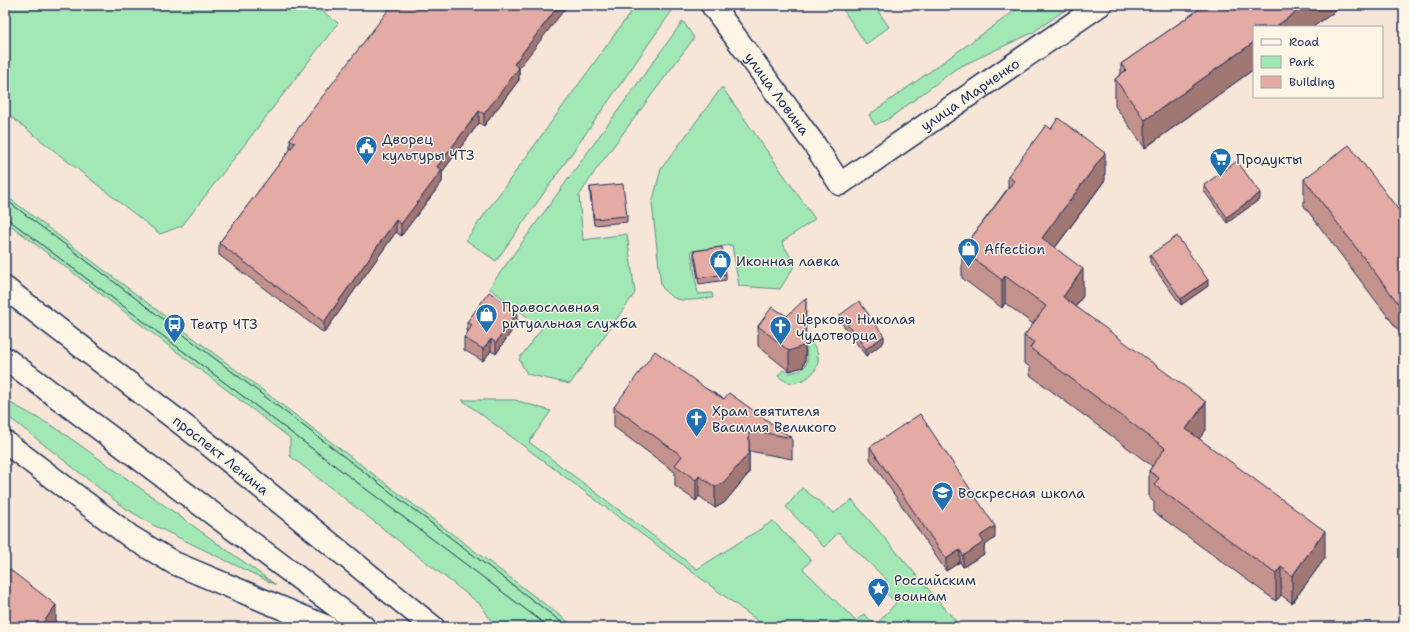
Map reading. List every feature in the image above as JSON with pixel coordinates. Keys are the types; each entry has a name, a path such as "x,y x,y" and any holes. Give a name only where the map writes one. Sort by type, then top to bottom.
{"main road":[{"name":"улица Ловина","path":"712,5 814,144 840,184"},
{"name":"улица Марченко","path":"840,184 1100,5"},
{"name":"проспект Ленина","path":"5,288 208,444 434,627"},
{"path":"5,358 364,627"},
{"path":"5,442 131,537 174,563 327,627"}],"green space":[{"path":"5,5 314,5 338,23 182,226 160,234 5,112"},
{"path":"636,5 676,5 496,261 466,240"},
{"path":"840,5 874,5 889,27 866,44"},
{"path":"1023,5 1072,5 1032,33 957,68 890,118 875,125 869,115"},
{"path":"683,21 694,38 595,171 579,196 583,240 627,234 635,293 570,384 527,374 519,359 542,328 489,288"},
{"path":"722,87 815,219 782,242 795,265 780,289 739,286 732,245 691,251 698,294 712,293 713,298 690,300 677,299 666,292 661,285 652,203 661,169"},
{"path":"5,195 575,627 495,627 481,605 290,456 290,438 5,221"},
{"path":"806,338 813,345 817,353 818,360 816,367 812,374 806,378 798,382 788,383 778,376 783,370 789,374 791,372 796,372 803,369 807,359 806,351 808,349 802,344"},
{"path":"5,400 56,428 276,585 153,525 122,506 5,414"},
{"path":"462,400 515,400 551,411 529,442 697,569 773,521 811,560 803,569 856,621 864,614 876,625 896,603 886,593 887,580 838,533 824,547 786,507 802,488 834,513 852,500 961,627 766,627"}],"building":[{"name":"Дворец культуры ЧТЗ","path":"392,5 559,5 514,64 519,68 484,114 479,111 437,167 442,170 401,224 396,220 324,322 219,243 295,143 290,139"},
{"path":"1205,5 1306,5 1276,26 1253,26 1253,43 1145,120 1115,79 1126,70 1121,64"},
{"path":"1058,118 1105,153 1042,238 1083,269 1063,297 1206,402 1186,429 1325,531 1292,576 1281,567 1276,574 1154,485 1159,478 1149,471 1165,448 1030,348 1034,342 1024,336 1046,306 1005,276 1002,280 962,250 1014,181 1008,176 1046,125 1051,129"},
{"path":"1349,145 1404,217 1404,311 1304,179"},
{"path":"1237,161 1260,193 1227,217 1204,185"},
{"path":"623,184 627,216 594,219 590,187"},
{"path":"1177,236 1208,280 1181,299 1150,255"},
{"path":"722,247 726,274 699,278 694,251"},
{"path":"489,292 517,311 496,343 491,339 483,349 464,338 472,325 467,322"},
{"path":"806,298 805,340 803,346 789,351 758,326 772,307 787,316"},
{"path":"859,301 884,336 866,349 840,315"},
{"name":"Храм святителя Василия Великого","path":"655,351 705,388 724,399 729,393 792,438 749,430 749,453 724,482 715,487 699,476 696,480 675,465 682,456 614,407"},
{"name":"Воскресная школа","path":"920,414 995,526 980,536 984,542 963,556 960,550 946,559 870,447"},
{"path":"5,566 56,605 40,627 5,627"}],"tram line":[{"path":"5,199 568,627"},
{"path":"5,217 549,627"}],"place":[{"name":"Дворец культуры ЧТЗ","path":"366,166"},
{"name":"Продукты","path":"1221,178"},
{"name":"Affection","path":"968,268"},
{"name":"Иконная лавка","path":"720,280"},
{"name":"Православная ритуальная служба","path":"487,334"},
{"name":"Театр ЧТЗ","path":"174,344"},
{"name":"Церковь Николая Чудотворца","path":"781,346"},
{"name":"Храм святителя Василия Великого","path":"696,438"},
{"name":"Воскресная школа","path":"943,512"},
{"name":"Российским воинам","path":"879,608"}]}
